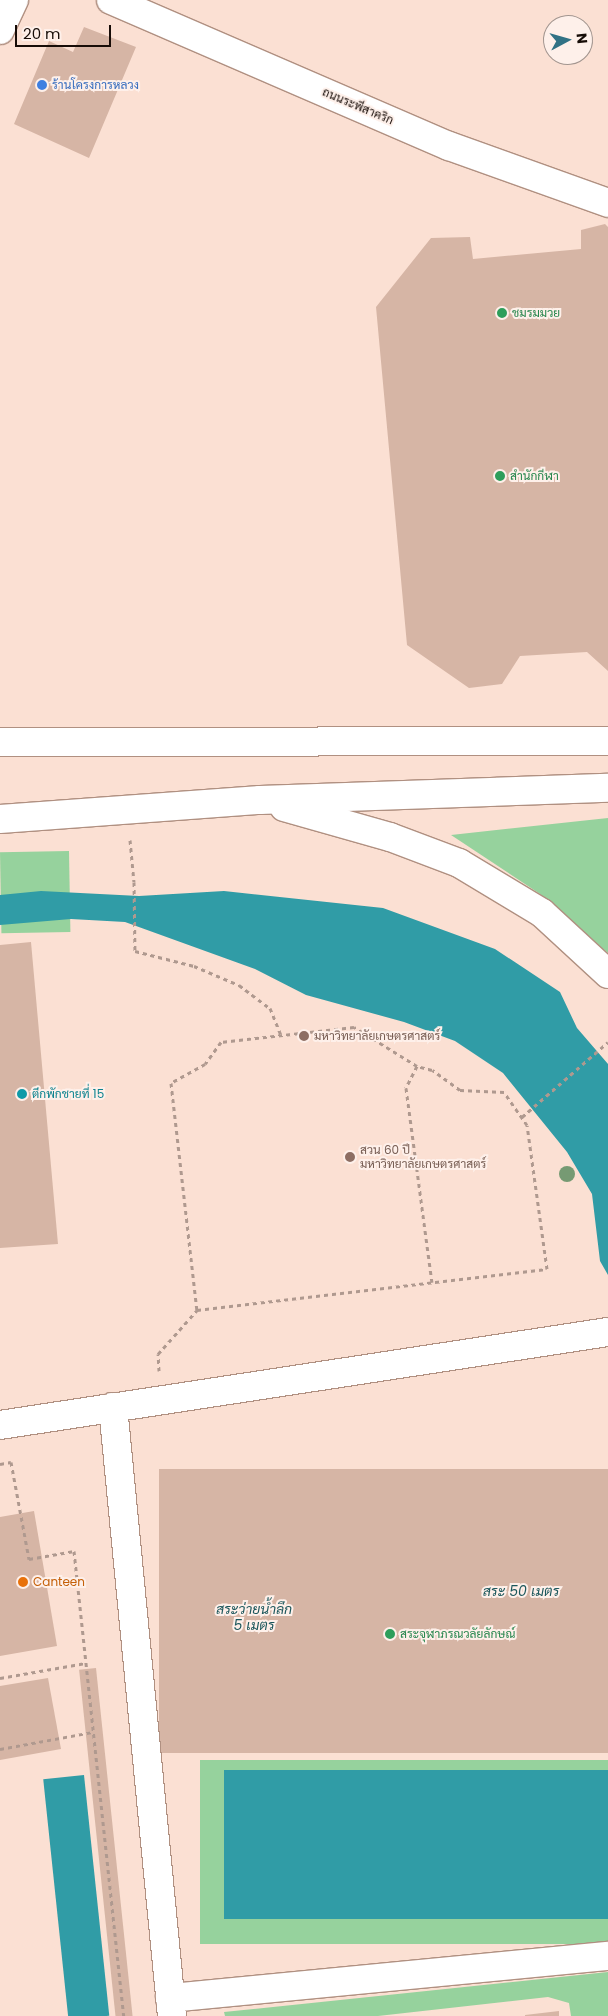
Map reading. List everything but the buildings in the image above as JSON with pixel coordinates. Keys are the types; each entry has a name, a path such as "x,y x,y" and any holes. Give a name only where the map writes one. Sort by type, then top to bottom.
{"lane":[{"path":"0,30 14,0"},
{"name":"ถนนระพีสาคริก","path":"111,0 449,146 608,203"},
{"path":"0,742 608,741"},
{"path":"0,819 126,812 260,800 608,788"},
{"path":"260,800 390,837 459,863 542,913 608,974"},
{"path":"0,1425 608,1332"},
{"path":"113,1408 171,2007 608,1956"}],"path":[{"path":"126,812 134,882 135,951 194,966 239,985 270,1008 281,1035"},
{"path":"160,1400 158,1354 197,1310 547,1269 527,1125 504,1092 460,1090 432,1070 417,1066 354,1027 221,1042 204,1064 171,1083 197,1310"},
{"path":"522,1117 608,1042"},
{"path":"417,1066 406,1088 432,1282"},
{"path":"0,1464 11,1462 29,1559 74,1551 124,2016"},
{"path":"0,1678 86,1663"},
{"path":"0,1749 93,1732"}],"green space":[{"path":"608,818 608,953 540,894 451,835"},
{"path":"69,851 70,932 1,933 0,852"},
{"path":"200,1760 608,1760 608,1944 200,1944"},
{"path":"608,1972 608,2016 571,2016 569,2003 548,1997 378,2016 225,2016 224,2012"}],"water":[{"path":"41,891 139,896 224,891 383,908 495,949 560,992 577,1028 608,1064 608,1275 600,1261 592,1194 567,1152 503,1073 455,1041 404,1022 306,995 255,969 125,922 71,919 0,925 0,895"},
{"path":"224,1770 608,1770 608,1919 224,1919"},
{"path":"84,1775 109,2016 68,2016 43,1779"}],"place":[{"name":"ร้านโครงการหลวง","path":"42,85"},
{"name":"ชมรมมวย","path":"502,313"},
{"name":"สำนักกีฬา","path":"500,476"},
{"name":"มหาวิทยาลัยเกษตรศาสตร์","path":"304,1036"},
{"name":"ตึกพักชายที่ 15","path":"22,1094"},
{"name":"สวน 60 ปี มหาวิทยาลัยเกษตรศาสตร์","path":"350,1157"},
{"name":"Canteen","path":"23,1582"},
{"name":"สระจุฬาภรณวลัยลักษณ์","path":"390,1634"}],"water label":[{"name":"สระ 50 เมตร","path":"521,1591"},
{"name":"สระว่ายน้ำลึก 5 เมตร","path":"254,1618"}]}
